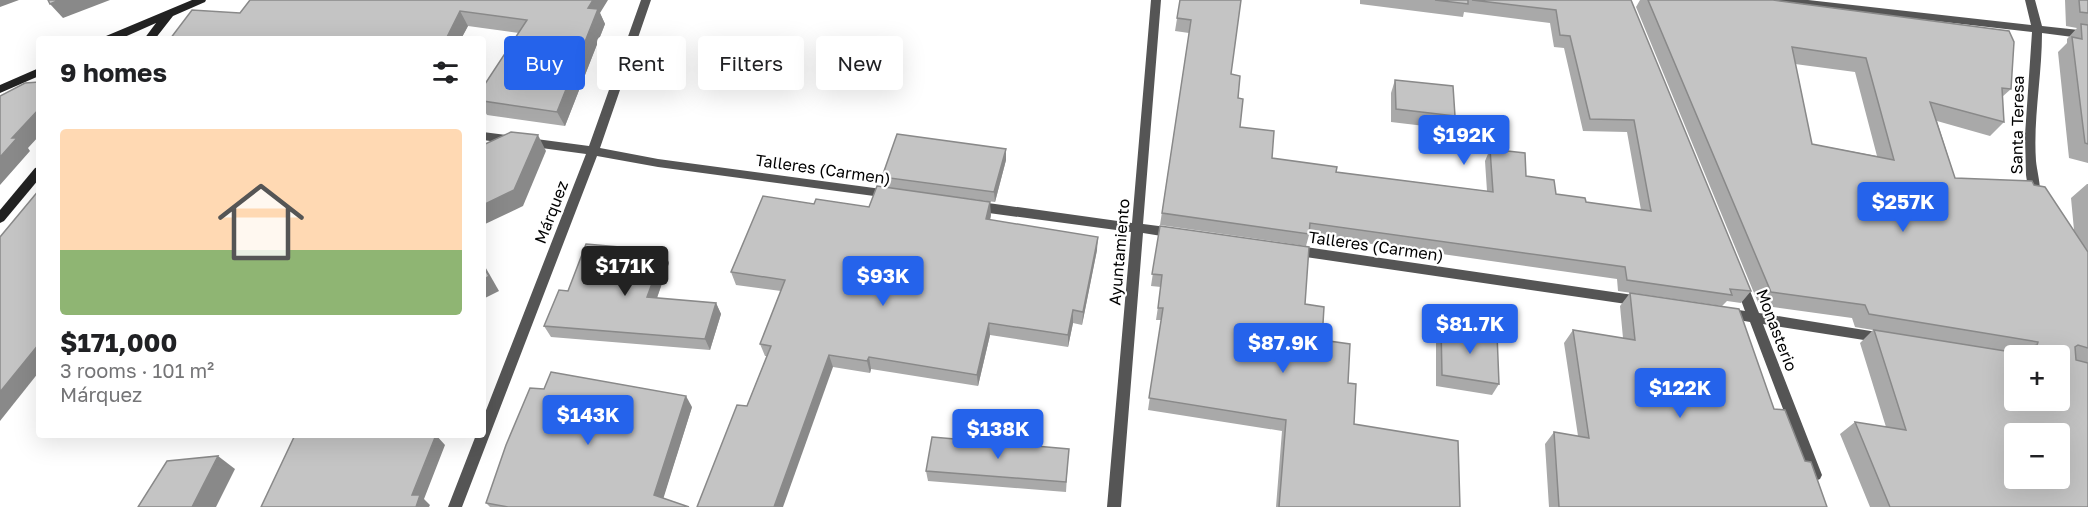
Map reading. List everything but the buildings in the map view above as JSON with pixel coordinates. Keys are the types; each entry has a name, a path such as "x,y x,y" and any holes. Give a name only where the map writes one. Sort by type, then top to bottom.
{"main road":[{"path":"117,36 201,0"},
{"path":"151,36 172,11"},
{"path":"0,89 36,73"},
{"path":"0,218 36,175"}],"street":[{"name":"Márquez","path":"486,427 593,151 645,0"},
{"name":"Ayuntamiento","path":"1114,507 1156,0"},
{"path":"1777,0 2088,35"},
{"name":"Santa Teresa","path":"2030,0 2037,30 2032,93 2031,178 2035,195 2041,205"},
{"name":"Talleres (Carmen)","path":"486,136 593,151 658,163 904,196"},
{"path":"962,204 1184,234"},
{"name":"Talleres (Carmen)","path":"1277,248 1650,302"},
{"name":"Monasterio","path":"1737,274 1818,485"},
{"path":"1708,311 1897,340"},
{"name":"Márquez","path":"455,507 482,438"}]}
